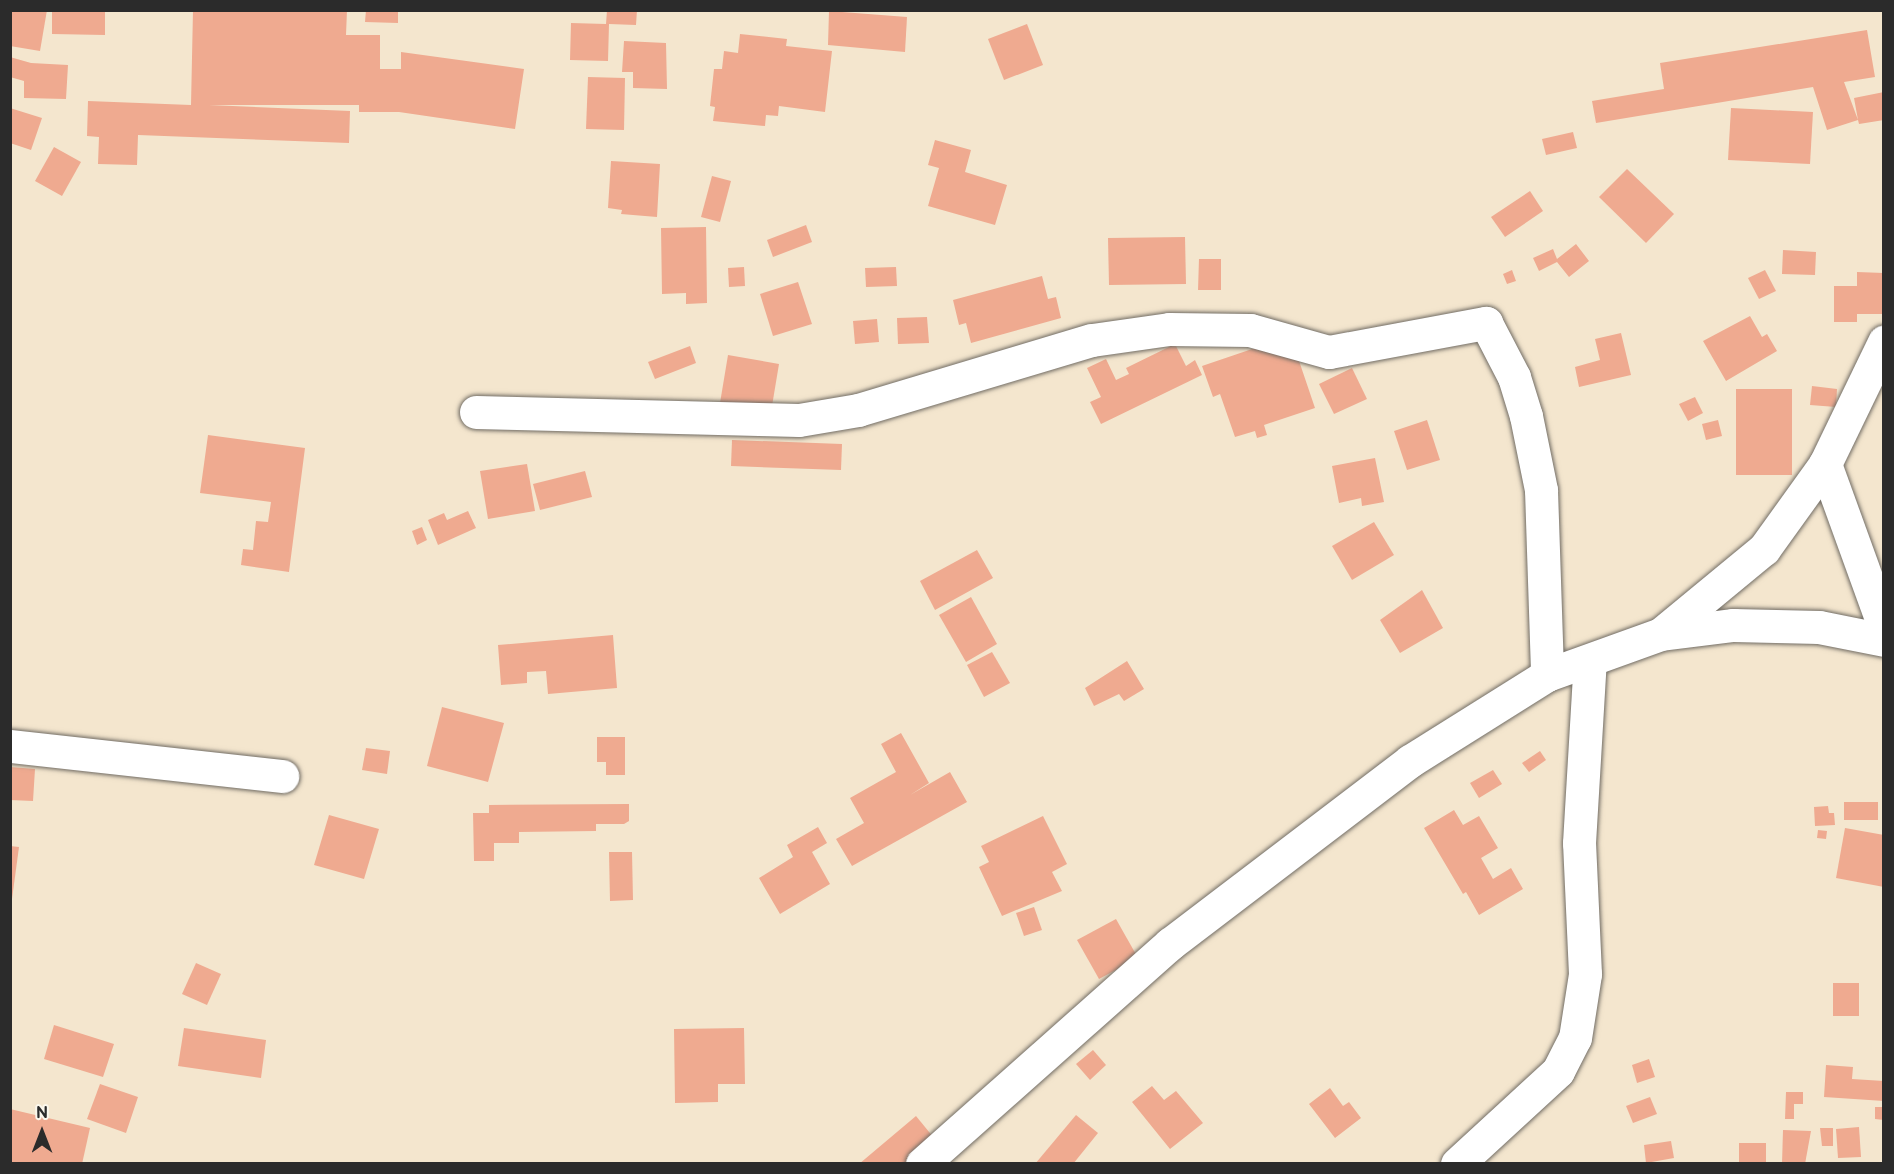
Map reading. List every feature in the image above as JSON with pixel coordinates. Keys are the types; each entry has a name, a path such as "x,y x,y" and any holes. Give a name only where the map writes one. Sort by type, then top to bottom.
{"street":[{"path":"476,412 799,420 858,410 1092,340 1169,329 1250,330 1329,352 1486,323 1520,396 1541,490 1547,675"},
{"path":"1661,634 1764,549 1825,464 1884,342"},
{"path":"1825,464 1884,627"},
{"path":"922,1164 1170,944 1410,761 1547,675 1661,634 1733,624 1820,627 1884,640"},
{"path":"1458,1164 1558,1071 1575,1038 1585,974 1579,843 1590,660"},
{"path":"10,746 282,776"}],"building":[{"path":"10,10 47,10 40,51 10,46"},
{"path":"52,10 105,10 105,35 52,34"},
{"path":"193,10 347,10 346,35 380,35 380,69 401,69 401,52 524,69 515,129 399,112 359,112 359,105 209,105 350,111 349,143 138,135 137,165 98,164 99,137 87,136 88,101 191,105"},
{"path":"366,10 398,10 398,23 365,22"},
{"path":"607,10 637,10 636,25 609,24 608,61 570,60 571,23 606,24"},
{"path":"829,11 907,17 905,52 828,45"},
{"path":"1027,24 1043,65 1004,80 988,39"},
{"path":"1867,30 1875,77 1844,82 1858,120 1827,130 1813,87 1596,123 1592,101 1664,89 1660,63"},
{"path":"740,34 787,39 786,46 832,51 825,112 779,106 778,116 766,115 765,126 713,121 715,107 710,106 714,69 722,69 724,51 738,53"},
{"path":"624,41 666,43 667,89 633,88 633,72 622,72"},
{"path":"10,57 31,63 68,65 66,99 24,98 24,81 10,77"},
{"path":"588,77 625,78 624,130 586,129"},
{"path":"1884,92 1884,120 1859,124 1854,98"},
{"path":"10,108 42,118 31,150 10,143"},
{"path":"1731,108 1813,112 1810,164 1728,160"},
{"path":"1573,132 1577,148 1546,155 1542,139"},
{"path":"935,140 971,150 965,172 1007,185 995,225 928,206 939,168 928,165"},
{"path":"54,147 81,162 62,196 35,181"},
{"path":"611,161 660,164 657,217 621,214 622,210 608,208"},
{"path":"1627,169 1674,214 1646,243 1599,197"},
{"path":"712,176 731,181 720,222 701,217"},
{"path":"1530,191 1543,211 1505,237 1491,217"},
{"path":"806,225 812,242 773,257 767,240"},
{"path":"706,227 707,303 686,304 686,293 662,294 661,228"},
{"path":"1185,237 1186,284 1109,285 1108,238"},
{"path":"1576,244 1589,261 1569,277 1557,262 1539,271 1533,258 1553,249 1557,259"},
{"path":"1783,250 1816,252 1815,275 1782,274"},
{"path":"1199,259 1221,259 1221,290 1198,290"},
{"path":"744,267 745,286 729,287 728,268"},
{"path":"896,267 897,286 866,287 865,268"},
{"path":"1512,270 1516,281 1507,284 1503,274"},
{"path":"1765,270 1776,291 1759,299 1748,278"},
{"path":"1857,272 1884,273 1884,314 1857,314 1857,322 1834,322 1834,286 1857,286"},
{"path":"1042,276 1048,299 1056,297 1061,318 971,343 966,323 959,325 953,300"},
{"path":"798,282 812,324 773,336 760,294"},
{"path":"1750,316 1762,337 1767,334 1777,351 1726,381 1703,341"},
{"path":"927,317 929,343 898,344 897,318"},
{"path":"877,319 879,342 855,344 853,321"},
{"path":"1621,333 1631,375 1579,387 1575,367 1600,360 1595,339"},
{"path":"1276,341 1295,349 1315,408 1264,425 1267,435 1257,438 1255,431 1235,437 1220,394 1213,397 1202,366"},
{"path":"1175,344 1186,366 1195,360 1202,375 1101,424 1090,402 1101,397 1087,368 1106,359 1116,380 1129,374 1126,368"},
{"path":"690,346 696,363 655,379 648,362"},
{"path":"728,355 779,364 770,418 719,409"},
{"path":"1352,368 1367,399 1334,414 1319,384"},
{"path":"1812,386 1837,389 1836,407 1810,405"},
{"path":"1736,389 1792,389 1792,475 1736,475"},
{"path":"1695,397 1703,413 1688,421 1679,404"},
{"path":"1427,420 1440,460 1407,470 1394,431"},
{"path":"1718,420 1722,436 1706,440 1702,424"},
{"path":"208,435 305,448 289,572 241,565 243,549 253,550 256,521 268,522 271,502 200,493"},
{"path":"732,440 842,444 841,470 731,466"},
{"path":"1375,458 1384,502 1362,506 1361,498 1339,503 1332,466"},
{"path":"527,464 535,511 488,519 480,471"},
{"path":"585,471 592,497 540,510 533,484"},
{"path":"468,511 476,528 438,545 428,520 444,513 447,520"},
{"path":"1374,522 1394,555 1352,580 1332,546"},
{"path":"422,527 427,540 417,545 412,531"},
{"path":"977,550 993,578 935,610 920,581"},
{"path":"1422,590 1443,628 1400,653 1380,620"},
{"path":"971,597 997,644 966,662 939,615"},
{"path":"613,635 617,688 548,694 546,671 527,672 527,683 501,685 498,645"},
{"path":"992,652 1010,683 984,697 967,665"},
{"path":"1127,661 1144,689 1124,701 1119,694 1094,706 1085,688"},
{"path":"442,707 504,723 488,782 427,766"},
{"path":"901,733 929,783 910,795 950,772 967,802 852,866 836,839 864,823 850,798 896,772 881,744"},
{"path":"597,737 625,737 625,775 606,775 606,762 597,762"},
{"path":"366,748 390,751 387,774 362,770"},
{"path":"1540,751 1546,760 1529,772 1522,763"},
{"path":"10,767 35,769 33,801 10,800"},
{"path":"1493,770 1502,784 1479,798 1470,783"},
{"path":"1844,802 1878,802 1878,820 1844,820"},
{"path":"629,804 629,821 624,824 596,824 596,831 519,832 519,843 494,843 494,861 474,861 473,813 489,813 489,805"},
{"path":"1828,806 1829,813 1834,813 1835,825 1815,826 1814,807"},
{"path":"1454,810 1463,825 1479,816 1498,848 1481,858 1493,879 1511,868 1523,889 1479,915 1466,892 1463,894 1424,828"},
{"path":"329,815 379,829 364,879 314,865"},
{"path":"1043,816 1067,864 1052,872 1062,891 1002,916 979,867 989,862 981,846"},
{"path":"818,827 827,843 812,852 830,884 780,914 759,878 793,857 787,845"},
{"path":"1845,828 1884,835 1884,887 1836,878"},
{"path":"1818,830 1827,831 1826,839 1817,838"},
{"path":"10,846 19,847 12,899 10,899"},
{"path":"609,852 632,852 633,900 610,901"},
{"path":"1034,907 1042,930 1024,936 1016,913"},
{"path":"1116,919 1138,958 1099,979 1077,940"},
{"path":"196,963 221,974 207,1005 182,994"},
{"path":"1833,983 1859,983 1859,1016 1833,1016"},
{"path":"54,1025 114,1044 103,1077 44,1059"},
{"path":"184,1028 266,1040 261,1078 178,1066"},
{"path":"744,1028 745,1084 718,1084 718,1102 675,1103 674,1029"},
{"path":"1093,1050 1106,1065 1090,1080 1076,1064"},
{"path":"1649,1059 1655,1077 1637,1083 1632,1065"},
{"path":"1826,1065 1853,1067 1852,1079 1884,1081 1884,1101 1824,1097"},
{"path":"100,1084 138,1097 126,1133 87,1119"},
{"path":"1152,1086 1164,1100 1176,1091 1203,1123 1170,1149 1132,1102"},
{"path":"1330,1088 1343,1106 1349,1102 1361,1118 1335,1138 1309,1104"},
{"path":"1786,1092 1803,1092 1803,1104 1794,1104 1794,1119 1785,1119"},
{"path":"1650,1097 1657,1114 1633,1123 1626,1106"},
{"path":"1875,1107 1884,1107 1884,1120 1875,1119"},
{"path":"10,1109 90,1128 82,1164 10,1164"},
{"path":"1076,1115 1098,1133 1073,1164 1035,1164"},
{"path":"916,1116 934,1138 904,1164 859,1164"},
{"path":"1859,1127 1861,1157 1838,1158 1836,1129"},
{"path":"1820,1128 1833,1128 1833,1146 1822,1146"},
{"path":"1783,1130 1811,1131 1805,1164 1782,1164"},
{"path":"1671,1141 1674,1158 1646,1163 1644,1145"},
{"path":"1739,1143 1766,1143 1766,1164 1739,1164"}]}
